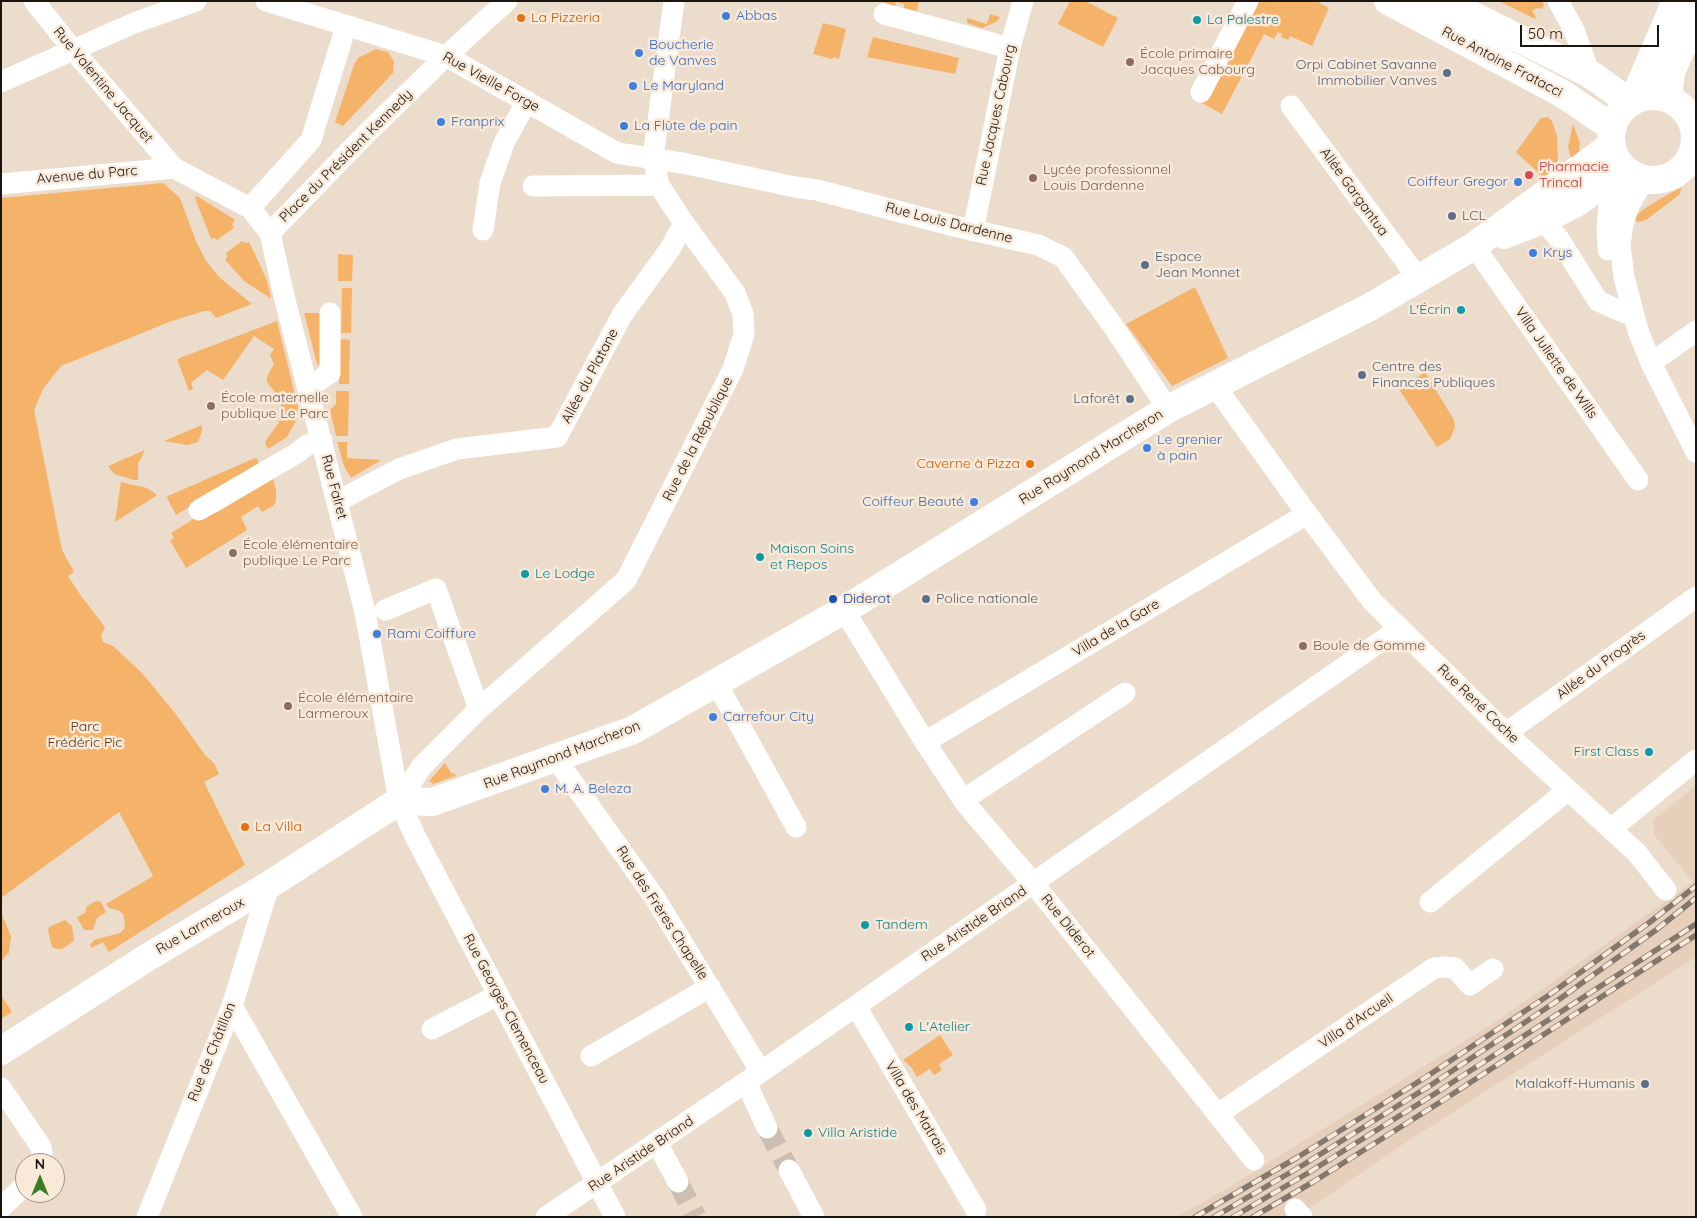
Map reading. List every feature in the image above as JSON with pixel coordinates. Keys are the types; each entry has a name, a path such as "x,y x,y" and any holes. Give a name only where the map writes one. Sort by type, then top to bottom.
{"main road":[{"name":"Rue Antoine Fratacci","path":"1388,1 1563,94 1623,155"},
{"name":"Rue Antoine Fratacci","path":"1444,1 1590,74 1632,102"},
{"path":"1676,1 1632,102 1618,115 1623,155 1652,180 1671,176 1691,165 1694,149 1689,116 1671,72 1696,16"},
{"path":"1632,102 1651,96 1689,116"},
{"name":"Rue Raymond Marcheron","path":"1474,246 1543,220 1587,197 1623,155"},
{"name":"Rue Raymond Marcheron","path":"399,801 432,802 633,730 844,610 1168,409 1370,307 1623,155"},
{"name":"Rue Larmeroux","path":"1,1051 148,957 269,885 399,801"}],"street":[{"name":"Rue Valentine Jacquet","path":"34,1 174,168"},
{"path":"1,82 134,23 196,1"},
{"name":"Rue Vieille Forge","path":"266,1 446,56 618,153 652,158"},
{"name":"Place du Président Kennedy","path":"174,168 250,208 270,233 365,135 506,1"},
{"name":"Rue de la République","path":"399,801 422,766 479,709 626,580 733,369 744,334 743,314 735,293 659,185 652,158 674,1"},
{"name":"Rue Jacques Cabourg","path":"973,231 1010,48 1023,1"},
{"path":"1201,92 1248,1"},
{"name":"Rue Antoine Fratacci","path":"1421,1 1507,45 1536,47"},
{"path":"1558,1 1574,30 1590,74"},
{"path":"884,14 1010,48"},
{"path":"250,208 311,140 346,26"},
{"path":"483,230 490,183 504,143 527,102"},
{"name":"Allée Gargantua","path":"1291,106 1418,278"},
{"path":"1623,155 1610,205 1607,228 1608,254 1625,313 1638,331"},
{"path":"1623,155 1629,206 1623,224 1620,245 1624,277 1638,331 1651,363 1690,425 1696,452"},
{"name":"Rue Louis Dardenne","path":"652,158 817,190 973,231 1038,244 1063,257 1113,326 1168,409"},
{"name":"Avenue du Parc","path":"1,184 174,168"},
{"path":"533,186 659,185"},
{"path":"1543,220 1559,239 1598,301 1625,313"},
{"name":"Allée du Platane","path":"338,501 399,469 458,449 557,437 622,315 670,249 684,223"},
{"name":"Rue Falret","path":"270,233 284,296 365,612 399,801"},
{"name":"Villa Juliette de Wills","path":"1474,246 1638,480"},
{"path":"308,388 330,373 330,312"},
{"path":"1651,363 1696,331"},
{"name":"Rue René Coche","path":"1215,386 1372,601 1506,733 1637,853 1666,890"},
{"path":"199,510 279,473 297,453 308,445 322,440"},
{"name":"Villa de la Gare","path":"925,742 1307,514"},
{"path":"385,610 436,589 479,709"},
{"name":"Allée du Progrès","path":"1506,733 1696,598"},
{"name":"Rue Diderot","path":"844,610 963,800 1034,884 1254,1160"},
{"name":"Rue Aristide Briand","path":"546,1217 754,1077 1034,884 1400,628"},
{"path":"716,682 796,827"},
{"path":"963,800 1125,693"},
{"name":"Rue des Frères Chapelle","path":"556,759 655,898 710,987 754,1077 768,1128"},
{"path":"1611,829 1696,760"},
{"path":"1430,902 1568,790"},
{"name":"Rue Georges Clemenceau","path":"399,801 416,838 615,1217"},
{"name":"Rue de Châtillon","path":"147,1217 232,1006 269,885"},
{"name":"Villa d'Arcueil","path":"1218,1114 1434,968 1455,968 1470,985 1493,969"},
{"path":"591,1056 710,987"},
{"path":"432,1029 498,995"},
{"path":"232,1006 352,1217"},
{"name":"Villa des Matrais","path":"856,1006 976,1210"},
{"path":"1,1088 41,1147 42,1153"},
{"path":"657,1143 678,1182"},
{"path":"789,1170 814,1217"},
{"path":"1,1208 15,1195"}],"shaded area":[{"path":"1696,786 1696,957 1408,1141 1294,1217 1176,1217 1223,1191 1500,1019 1693,882 1654,835 1654,819"}],"green space":[{"path":"879,1 919,1 917,11 904,8 904,4 896,2 895,6"},
{"path":"1070,1 1085,1 1118,18 1103,47 1058,24"},
{"path":"1258,1 1316,1 1329,8 1312,46 1290,36 1288,40 1281,37 1282,34 1278,32 1274,39 1264,34 1222,114 1202,103"},
{"path":"1499,1 1542,1 1544,5 1542,9 1537,8 1532,11 1536,17 1535,19"},
{"path":"990,14 1000,17 996,22 982,28 967,23 967,18 987,24"},
{"path":"823,23 846,29 839,59 813,54"},
{"path":"873,37 959,58 955,74 867,57"},
{"path":"376,49 388,52 394,62 393,73 343,126 335,122 354,65 358,58"},
{"path":"1548,117 1552,121 1557,136 1558,159 1556,169 1543,177 1516,152 1541,118"},
{"path":"1573,124 1580,143 1579,152 1574,162 1568,147"},
{"name":"Parc Frédéric Pic","path":"163,183 180,198 196,241 206,261 220,278 252,304 216,318 210,311 204,311 169,322 61,366 43,389 34,410 62,550 74,572 68,576 105,627 101,636 103,642 113,646 142,673 175,713 205,755 214,763 219,774 204,782 245,865 109,952 103,942 91,948 90,945 94,940 120,933 124,929 123,914 118,910 109,908 106,904 153,876 119,812 1,898 1,198"},
{"path":"1682,188 1679,195 1646,220 1639,222 1631,219 1648,206"},
{"path":"197,196 235,220 232,224 234,228 217,240 211,239 195,198"},
{"path":"242,241 249,242 255,254 267,281 270,298 244,281 225,260 227,257 226,253"},
{"path":"338,254 353,255 352,281 338,281"},
{"path":"1195,287 1228,358 1172,386 1126,324"},
{"path":"342,288 352,288 351,333 341,333"},
{"path":"304,313 324,313 321,366 317,364"},
{"path":"277,321 298,407 295,423 287,437 268,449 265,444 266,440 278,424 282,414 278,396 267,382 267,377 274,364 270,355 274,349 254,336 223,380 207,370 191,383 193,389 189,391 177,359"},
{"path":"340,339 350,340 349,384 339,384"},
{"path":"1425,372 1454,420 1455,427 1450,439 1437,447 1399,389"},
{"path":"336,391 349,391 348,436 336,436 330,410 336,404"},
{"path":"202,425 198,442 187,445 164,441"},
{"path":"337,442 347,442 347,458 381,460 351,478 344,466"},
{"path":"145,450 138,464 138,480 114,474 108,466"},
{"path":"255,458 258,459 258,465 176,515 167,498 168,496"},
{"path":"273,479 276,501 273,506 262,512 258,506 241,517 247,530 186,568 170,540 174,538 171,533 205,512 216,513"},
{"path":"121,482 147,488 156,496 115,522"},
{"path":"445,763 451,773 456,776 433,784 429,781"},
{"path":"96,901 101,902 106,912 97,918 93,930 84,930 77,917 85,913 87,906"},
{"path":"1,913 11,936 9,952 1,962"},
{"path":"65,920 72,926 74,941 62,949 57,949 52,947 48,931 49,927"},
{"path":"1,995 12,1012 1,1019"},
{"path":"940,1035 953,1055 939,1064 942,1070 934,1075 930,1069 917,1077 911,1067 903,1060"}],"tunnel":[{"path":"767,1128 789,1170"},
{"path":"678,1182 696,1217"}],"railway":[{"path":"1195,1217 1298,1157 1426,1077 1549,995 1650,922 1696,886"},
{"path":"1214,1217 1303,1165 1431,1085 1554,1003 1656,930 1696,898"},
{"path":"1233,1217 1308,1173 1436,1093 1696,924"},
{"path":"1253,1217 1313,1182 1442,1101 1696,935"}],"place":[{"name":"Abbas","path":"726,16"},
{"name":"La Pizzeria","path":"521,18"},
{"name":"La Palestre","path":"1197,20"},
{"name":"Boucherie de Vanves","path":"639,53"},
{"name":"École primaire Jacques Cabourg","path":"1130,62"},
{"name":"Orpi Cabinet Savanne Immobilier Vanves","path":"1447,73"},
{"name":"Le Maryland","path":"633,86"},
{"name":"Franprix","path":"441,122"},
{"name":"La Flûte de pain","path":"624,126"},
{"name":"Pharmacie Trincal","path":"1529,175"},
{"name":"Lycée professionnel Louis Dardenne","path":"1033,178"},
{"name":"Coiffeur Gregor","path":"1518,182"},
{"name":"LCL","path":"1452,216"},
{"name":"Krys","path":"1533,253"},
{"name":"Espace Jean Monnet","path":"1145,265"},
{"name":"L'Écrin","path":"1461,310"},
{"name":"Centre des Finances Publiques","path":"1362,375"},
{"name":"Laforêt","path":"1130,399"},
{"name":"École maternelle publique Le Parc","path":"211,406"},
{"name":"Le grenier à pain","path":"1147,448"},
{"name":"Caverne à Pizza","path":"1030,464"},
{"name":"Coiffeur Beauté","path":"974,502"},
{"name":"École élémentaire publique Le Parc","path":"233,553"},
{"name":"Maison Soins et Repos","path":"760,557"},
{"name":"Le Lodge","path":"525,574"},
{"name":"Diderot","path":"833,599"},
{"name":"Police nationale","path":"926,599"},
{"name":"Rami Coiffure","path":"377,634"},
{"name":"Boule de Gomme","path":"1303,646"},
{"name":"École élémentaire Larmeroux","path":"288,706"},
{"name":"Carrefour City","path":"713,717"},
{"name":"First Class","path":"1649,752"},
{"name":"M. A. Beleza","path":"545,789"},
{"name":"La Villa","path":"245,827"},
{"name":"Tandem","path":"865,925"},
{"name":"L'Atelier","path":"909,1027"},
{"name":"Malakoff-Humanis","path":"1645,1084"},
{"name":"Villa Aristide","path":"808,1133"}]}
